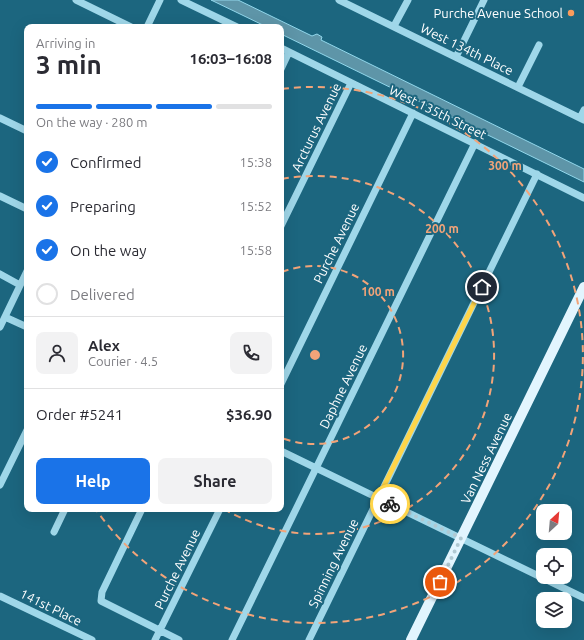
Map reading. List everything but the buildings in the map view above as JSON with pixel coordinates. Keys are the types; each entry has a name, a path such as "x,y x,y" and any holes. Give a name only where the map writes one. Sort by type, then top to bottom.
{"main road":[{"name":"Van Ness Avenue","path":"411,640 584,287"}],"street":[{"path":"76,0 125,24"},
{"path":"148,24 160,0"},
{"path":"181,0 225,24"},
{"name":"West 134th Place","path":"339,0 582,119"},
{"path":"394,26 408,0"},
{"path":"456,57 484,0"},
{"path":"518,87 539,45"},
{"name":"West 135th Street","path":"284,50 584,198"},
{"path":"284,63 289,52"},
{"name":"Arcturus Avenue","path":"284,220 351,83"},
{"path":"582,119 584,110"},
{"name":"Purche Avenue","path":"284,378 413,113"},
{"path":"0,118 24,130"},
{"name":"Daphne Avenue","path":"232,640 475,143"},
{"name":"Spinning Avenue","path":"309,640 537,174"},
{"path":"0,196 24,208"},
{"path":"0,274 20,285"},
{"path":"0,327 24,277"},
{"path":"5,316 24,326"},
{"path":"0,485 24,436"},
{"path":"284,452 584,598"},
{"path":"54,532 64,512"},
{"path":"141,512 104,587 101,601 179,640"},
{"name":"Purche Avenue","path":"155,640 219,512"},
{"name":"141st Place","path":"0,596 92,640"}],"water":[{"path":"211,0 238,0 312,36 317,34 322,37 321,40 584,169 584,182 284,35 284,24 261,24"}],"way so far":[{"path":"390,504 461,538 440,582"}],"place":[{"name":"Purche Avenue School","path":"571,13"}],"route":[{"path":"390,504 378,498 482,287"}]}
